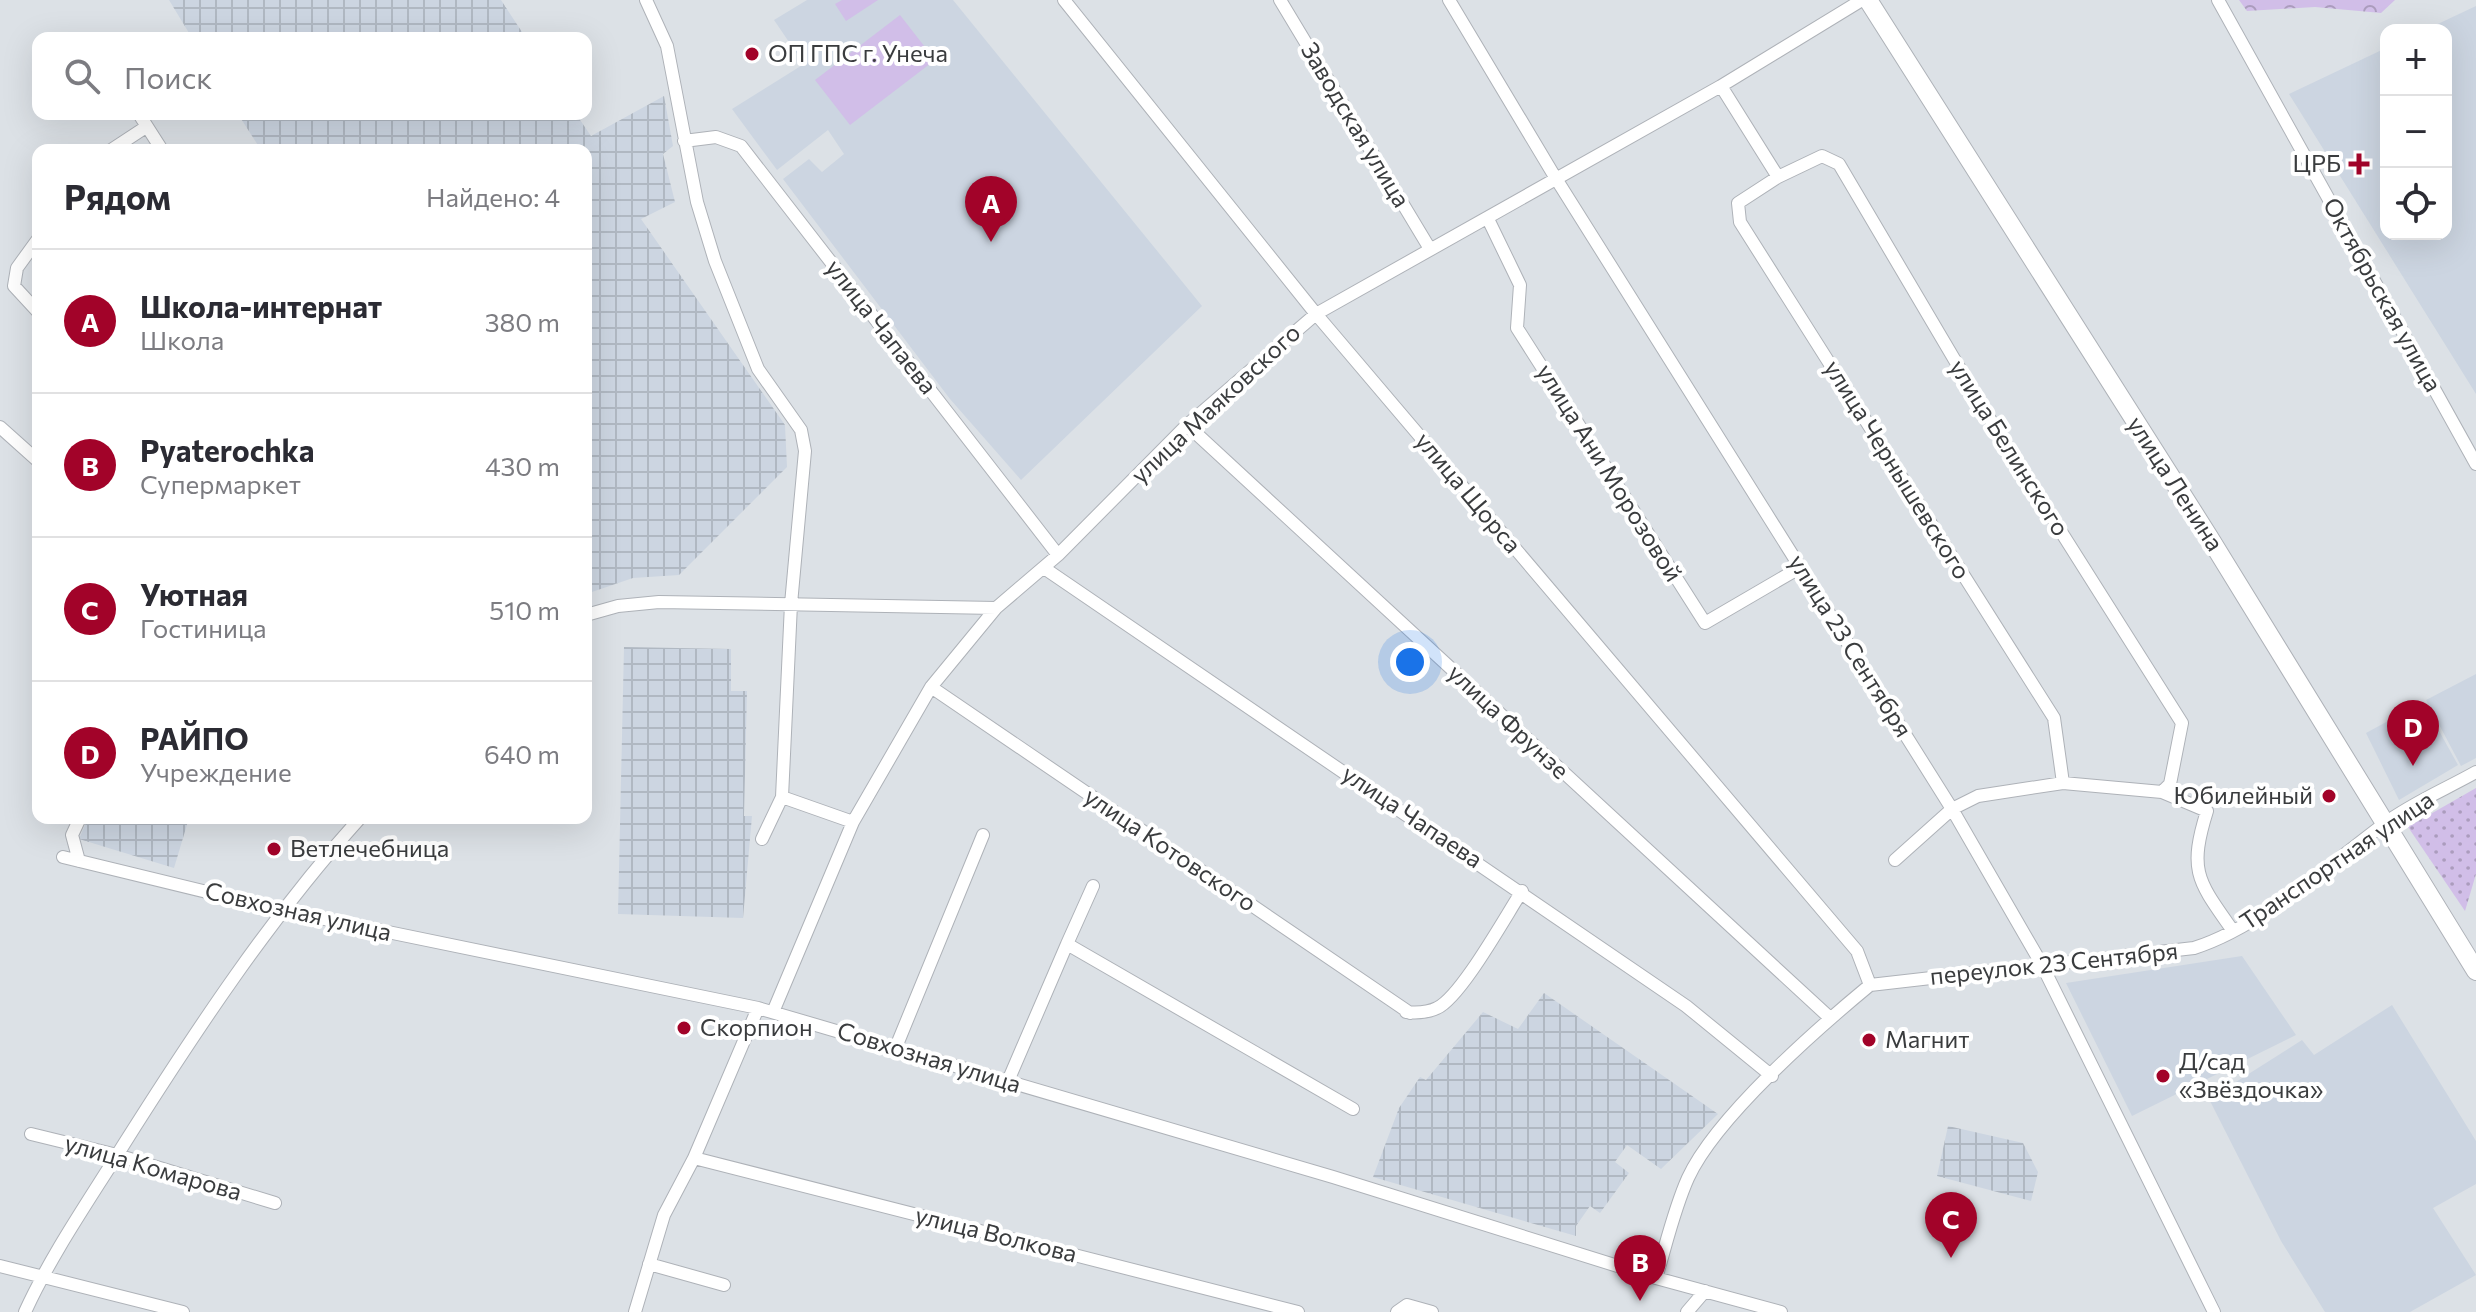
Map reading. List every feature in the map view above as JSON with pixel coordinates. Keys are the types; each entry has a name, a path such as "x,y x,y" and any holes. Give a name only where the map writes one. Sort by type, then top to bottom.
{"main road":[{"name":"улица Ленина","path":"1865,0 2386,823 2476,971"}],"street":[{"path":"646,0 667,46 697,202 715,261 758,369 801,430 805,451 791,604 782,797 762,839"},
{"name":"улица Щорса","path":"1064,0 1316,314 1857,951 1870,985"},
{"name":"Заводская улица","path":"1280,0 1430,249"},
{"name":"улица 23 Сентября","path":"1449,0 1555,177 1952,809 2041,963 2214,1312"},
{"name":"улица Маяковского","path":"773,1012 853,822 931,687 996,608 1058,555 1187,425 1316,314 1721,86 1865,0"},
{"name":"Октябрьская улица","path":"2218,0 2476,464"},
{"path":"1721,86 1778,177"},
{"path":"142,120 158,144"},
{"path":"120,144 146,127"},
{"name":"улица Чапаева","path":"684,141 716,137 741,146 1058,555"},
{"name":"улица Белинского","path":"1778,177 1822,156 1839,164 1986,413 2182,723 2170,784 2162,792"},
{"name":"улица Чернышевского","path":"1778,177 1738,203 1740,222 2054,718 2063,783"},
{"name":"улица Ани Морозовой","path":"1488,219 1520,285 1517,328 1705,623 1801,567"},
{"path":"32,247 17,268 14,286 32,306"},
{"name":"улица Фрунзе","path":"1187,425 1830,1018"},
{"path":"0,427 32,456"},
{"name":"улица Чапаева","path":"1044,568 1522,891 1686,1006 1772,1076"},
{"path":"592,613 618,606 659,602 996,608"},
{"name":"улица Котовского","path":"931,687 1408,1013 1440,1007 1459,989 1522,891"},
{"name":"Транспортная улица","path":"1895,860 1952,809 1978,796 2063,783 2162,792 2207,811 2195,858 2201,885 2233,931 2338,862 2386,823 2476,772"},
{"path":"782,797 853,822"},
{"path":"77,824 72,835 79,861"},
{"path":"25,1312 42,1275 117,1155 281,910 355,824"},
{"path":"896,1047 983,835"},
{"name":"Совхозная улица","path":"63,857 281,910 758,1008 1656,1278 1781,1312"},
{"path":"1008,1081 1093,886"},
{"name":"переулок 23 Сентября","path":"1870,985 2041,963 2194,948 2219,941 2233,931"},
{"path":"1067,944 1353,1109"},
{"path":"1656,1278 1689,1177 1724,1125 1830,1018 1870,985"},
{"path":"635,1312 664,1215 694,1158 758,1008"},
{"name":"улица Комарова","path":"31,1134 117,1155 275,1203"},
{"name":"улица Волкова","path":"694,1158 1298,1312"},
{"path":"649,1264 724,1285"},
{"path":"0,1266 183,1312"},
{"path":"1687,1312 1705,1291"},
{"path":"1397,1312 1407,1305 1432,1312"}],"shaded area":[{"path":"169,0 501,0 522,32 188,32"},
{"path":"807,0 953,0 1202,306 1021,480 950,399 783,179 809,159 822,172 844,154 828,130 777,170 732,109 804,64 774,20"},
{"name":"ЦРБ","path":"2476,6 2476,394 2380,240 2452,240 2452,24 2438,24"},
{"name":"ЦРБ","path":"2380,51 2380,240 2289,94"},
{"path":"664,96 673,146 663,154 675,202 641,219 785,425 787,467 679,575 633,578 592,592 592,144 257,144 242,120 580,120 591,136"},
{"path":"624,647 731,649 731,691 747,691 744,816 752,816 743,918 618,914"},
{"path":"2476,674 2476,758 2461,766 2426,700"},
{"path":"2423,702 2458,765 2399,800 2366,733"},
{"path":"85,824 187,824 174,868 79,839"},
{"name":"Д/сад «Звёздочка»","path":"2242,956 2296,1035 2132,1116 2066,983"},
{"path":"1544,993 1718,1114 1661,1169 1627,1145 1615,1162 1629,1173 1600,1213 1590,1206 1576,1226 1576,1236 1373,1177 1399,1108 1420,1077 1426,1080 1483,1012 1518,1029"},
{"path":"2392,1005 2476,1141 2476,1184 2433,1208 2476,1275 2410,1312 2325,1312 2281,1241 2209,1099 2302,1040 2314,1055"},
{"path":"1948,1126 2023,1143 2038,1172 2031,1201 1937,1176"}],"green space":[{"path":"842,0 878,0 846,21 835,4"},
{"path":"2239,0 2395,0 2381,13 2315,7 2247,11"},
{"path":"900,15 935,60 850,125 815,80"},
{"path":"2476,788 2476,874 2465,911 2408,827"}],"place":[{"name":"ОП ГПС г. Унеча","path":"752,54"},
{"name":"ЦРБ","path":"2359,164"},
{"name":"Школа-интернат","path":"991,242"},
{"name":"РАЙПО","path":"2413,766"},
{"name":"Юбилейный","path":"2329,796"},
{"name":"Ветлечебница","path":"274,849"},
{"name":"Скорпион","path":"684,1028"},
{"name":"Магнит","path":"1869,1040"},
{"name":"Д/сад «Звёздочка»","path":"2163,1076"},
{"name":"Уютная","path":"1951,1258"},
{"name":"Pyaterochka","path":"1640,1301"}]}
